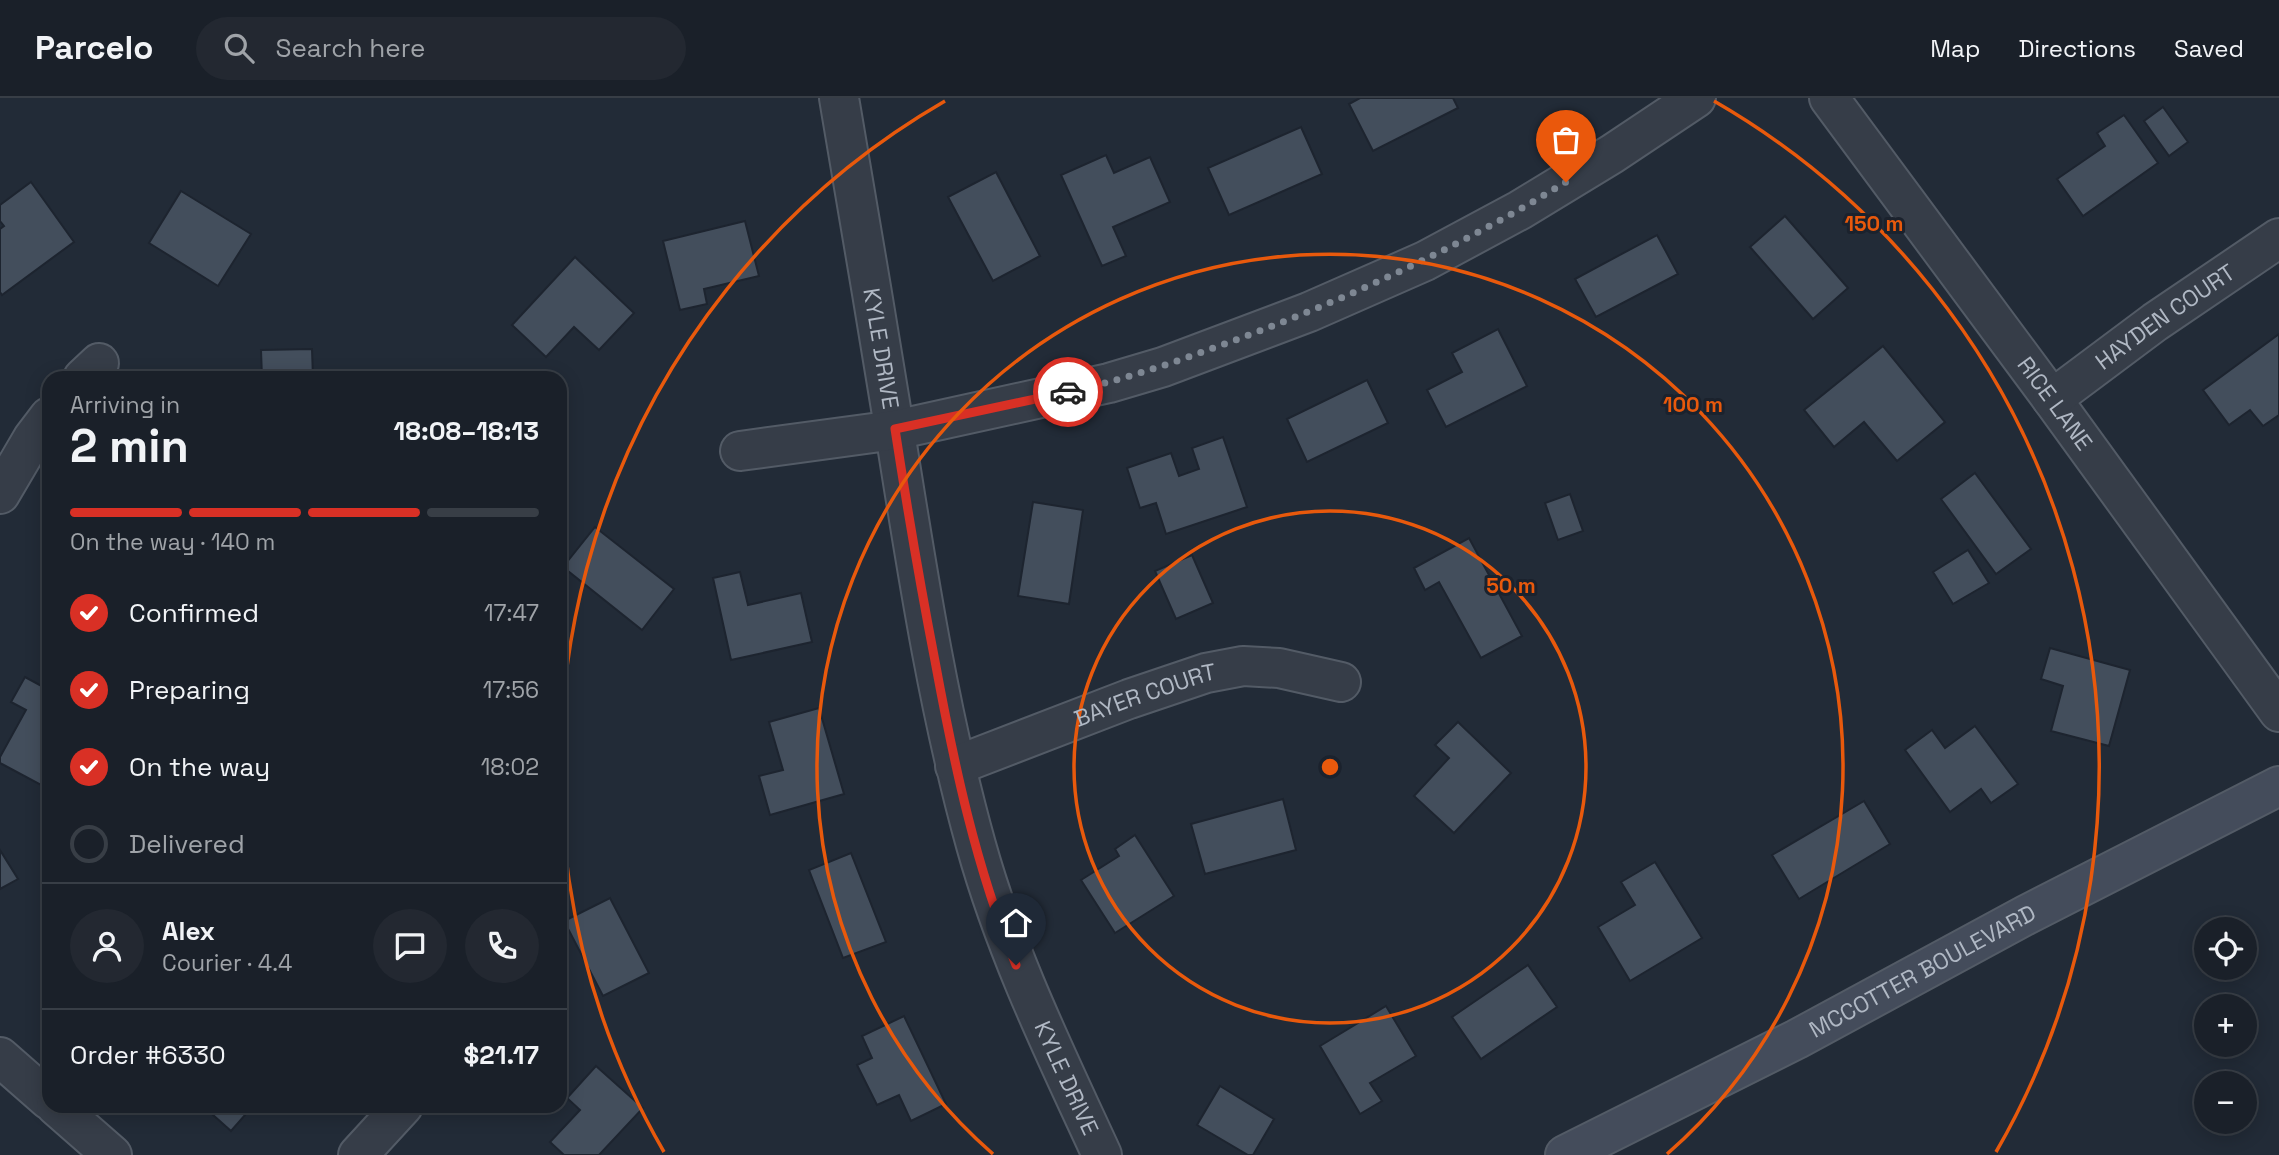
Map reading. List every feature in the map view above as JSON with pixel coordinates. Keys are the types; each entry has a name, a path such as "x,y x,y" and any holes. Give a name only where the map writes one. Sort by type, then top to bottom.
{"street":[{"name":"KYLE DRIVE","path":"839,98 914,545 955,766 976,847 1009,947 1102,1155"},
{"path":"740,450 895,429 1109,383 1163,367 1309,312 1425,261 1520,210 1612,154 1696,98"},
{"name":"RICE LANE","path":"1829,98 2279,712"},
{"name":"HAYDEN COURT","path":"2052,399 2155,322 2279,238"},
{"path":"0,494 42,426"},
{"name":"BAYER COURT","path":"955,766 1129,699 1206,673 1243,666 1279,668 1341,682"},
{"name":"MCCOTTER BOULEVARD","path":"1566,1155 1797,1039 2026,915 2279,786"},
{"path":"0,1057 42,1094"},
{"path":"64,1113 112,1155"},
{"path":"358,1155 397,1113"}],"building":[{"path":"1360,98 1453,98 1458,108 1373,151 1349,104"},
{"path":"2163,107 2188,142 2169,156 2144,121"},
{"path":"2124,115 2158,163 2083,216 2057,179 2105,146 2097,133"},
{"path":"1301,127 1322,174 1229,215 1208,168"},
{"path":"1106,155 1114,173 1150,157 1170,202 1113,227 1126,256 1102,266 1061,175"},
{"path":"996,172 1040,256 993,281 948,197"},
{"path":"31,182 74,242 2,295 0,229 4,226 0,221 0,205"},
{"path":"181,191 251,234 218,286 149,243"},
{"path":"1785,216 1848,288 1813,319 1750,247"},
{"path":"745,221 759,276 704,289 707,304 680,310 663,241"},
{"path":"1657,235 1678,274 1596,317 1575,279"},
{"path":"575,257 634,313 599,350 574,327 546,357 512,325"},
{"path":"1498,329 1527,386 1446,427 1427,390 1462,372 1452,353"},
{"path":"2279,334 2279,415 2263,426 2250,410 2229,425 2203,390"},
{"path":"1883,346 1945,422 1897,461 1864,422 1834,447 1804,410"},
{"path":"312,349 313,371 262,371 261,350"},
{"path":"1367,380 1388,423 1307,462 1287,419"},
{"path":"1223,437 1247,507 1166,534 1156,503 1140,508 1127,468 1171,453 1179,476 1199,469 1192,448"},
{"path":"1975,473 2031,549 1996,574 1941,499"},
{"path":"1570,494 1583,531 1558,540 1545,503"},
{"path":"1033,502 1083,510 1069,604 1018,596"},
{"path":"595,527 674,589 642,630 567,570 567,562"},
{"path":"1469,538 1522,636 1481,658 1439,582 1425,590 1414,568"},
{"path":"1968,550 1989,583 1953,604 1933,572"},
{"path":"1192,555 1213,603 1176,619 1155,571"},
{"path":"740,572 748,605 801,593 812,642 731,660 713,578"},
{"path":"2050,648 2130,670 2109,746 2051,731 2063,686 2041,679"},
{"path":"25,677 42,686 41,785 0,763 0,757 26,710 11,702"},
{"path":"819,708 844,794 770,815 759,776 783,770 769,722"},
{"path":"1458,722 1511,773 1454,833 1414,796 1449,758 1435,745"},
{"path":"1975,726 2018,784 1991,803 1981,789 1950,812 1905,750 1932,730 1945,748"},
{"path":"1283,799 1296,850 1205,874 1191,824"},
{"path":"1864,801 1890,844 1799,899 1772,855"},
{"path":"1135,835 1174,896 1115,933 1081,880 1119,856 1115,849"},
{"path":"0,850 18,879 0,889"},
{"path":"851,853 886,942 843,958 809,870"},
{"path":"1655,862 1702,938 1630,981 1598,927 1635,905 1621,882"},
{"path":"610,898 649,973 603,996 567,927 567,920"},
{"path":"1528,965 1557,1007 1481,1059 1452,1017"},
{"path":"1386,1006 1416,1056 1370,1083 1382,1101 1360,1114 1320,1046"},
{"path":"904,1016 946,1104 911,1121 899,1095 877,1105 857,1065 872,1058 862,1036"},
{"path":"596,1066 643,1108 599,1155 564,1155 550,1142 580,1110 567,1098"},
{"path":"1220,1086 1274,1119 1253,1155 1248,1155 1197,1125"},
{"path":"211,1113 247,1113 231,1131"}],"way so far":[{"path":"1068,392 1163,367 1309,312 1425,261 1566,182"}],"route":[{"path":"1016,965 976,847 955,766 911,532 895,429 1068,392"}]}
